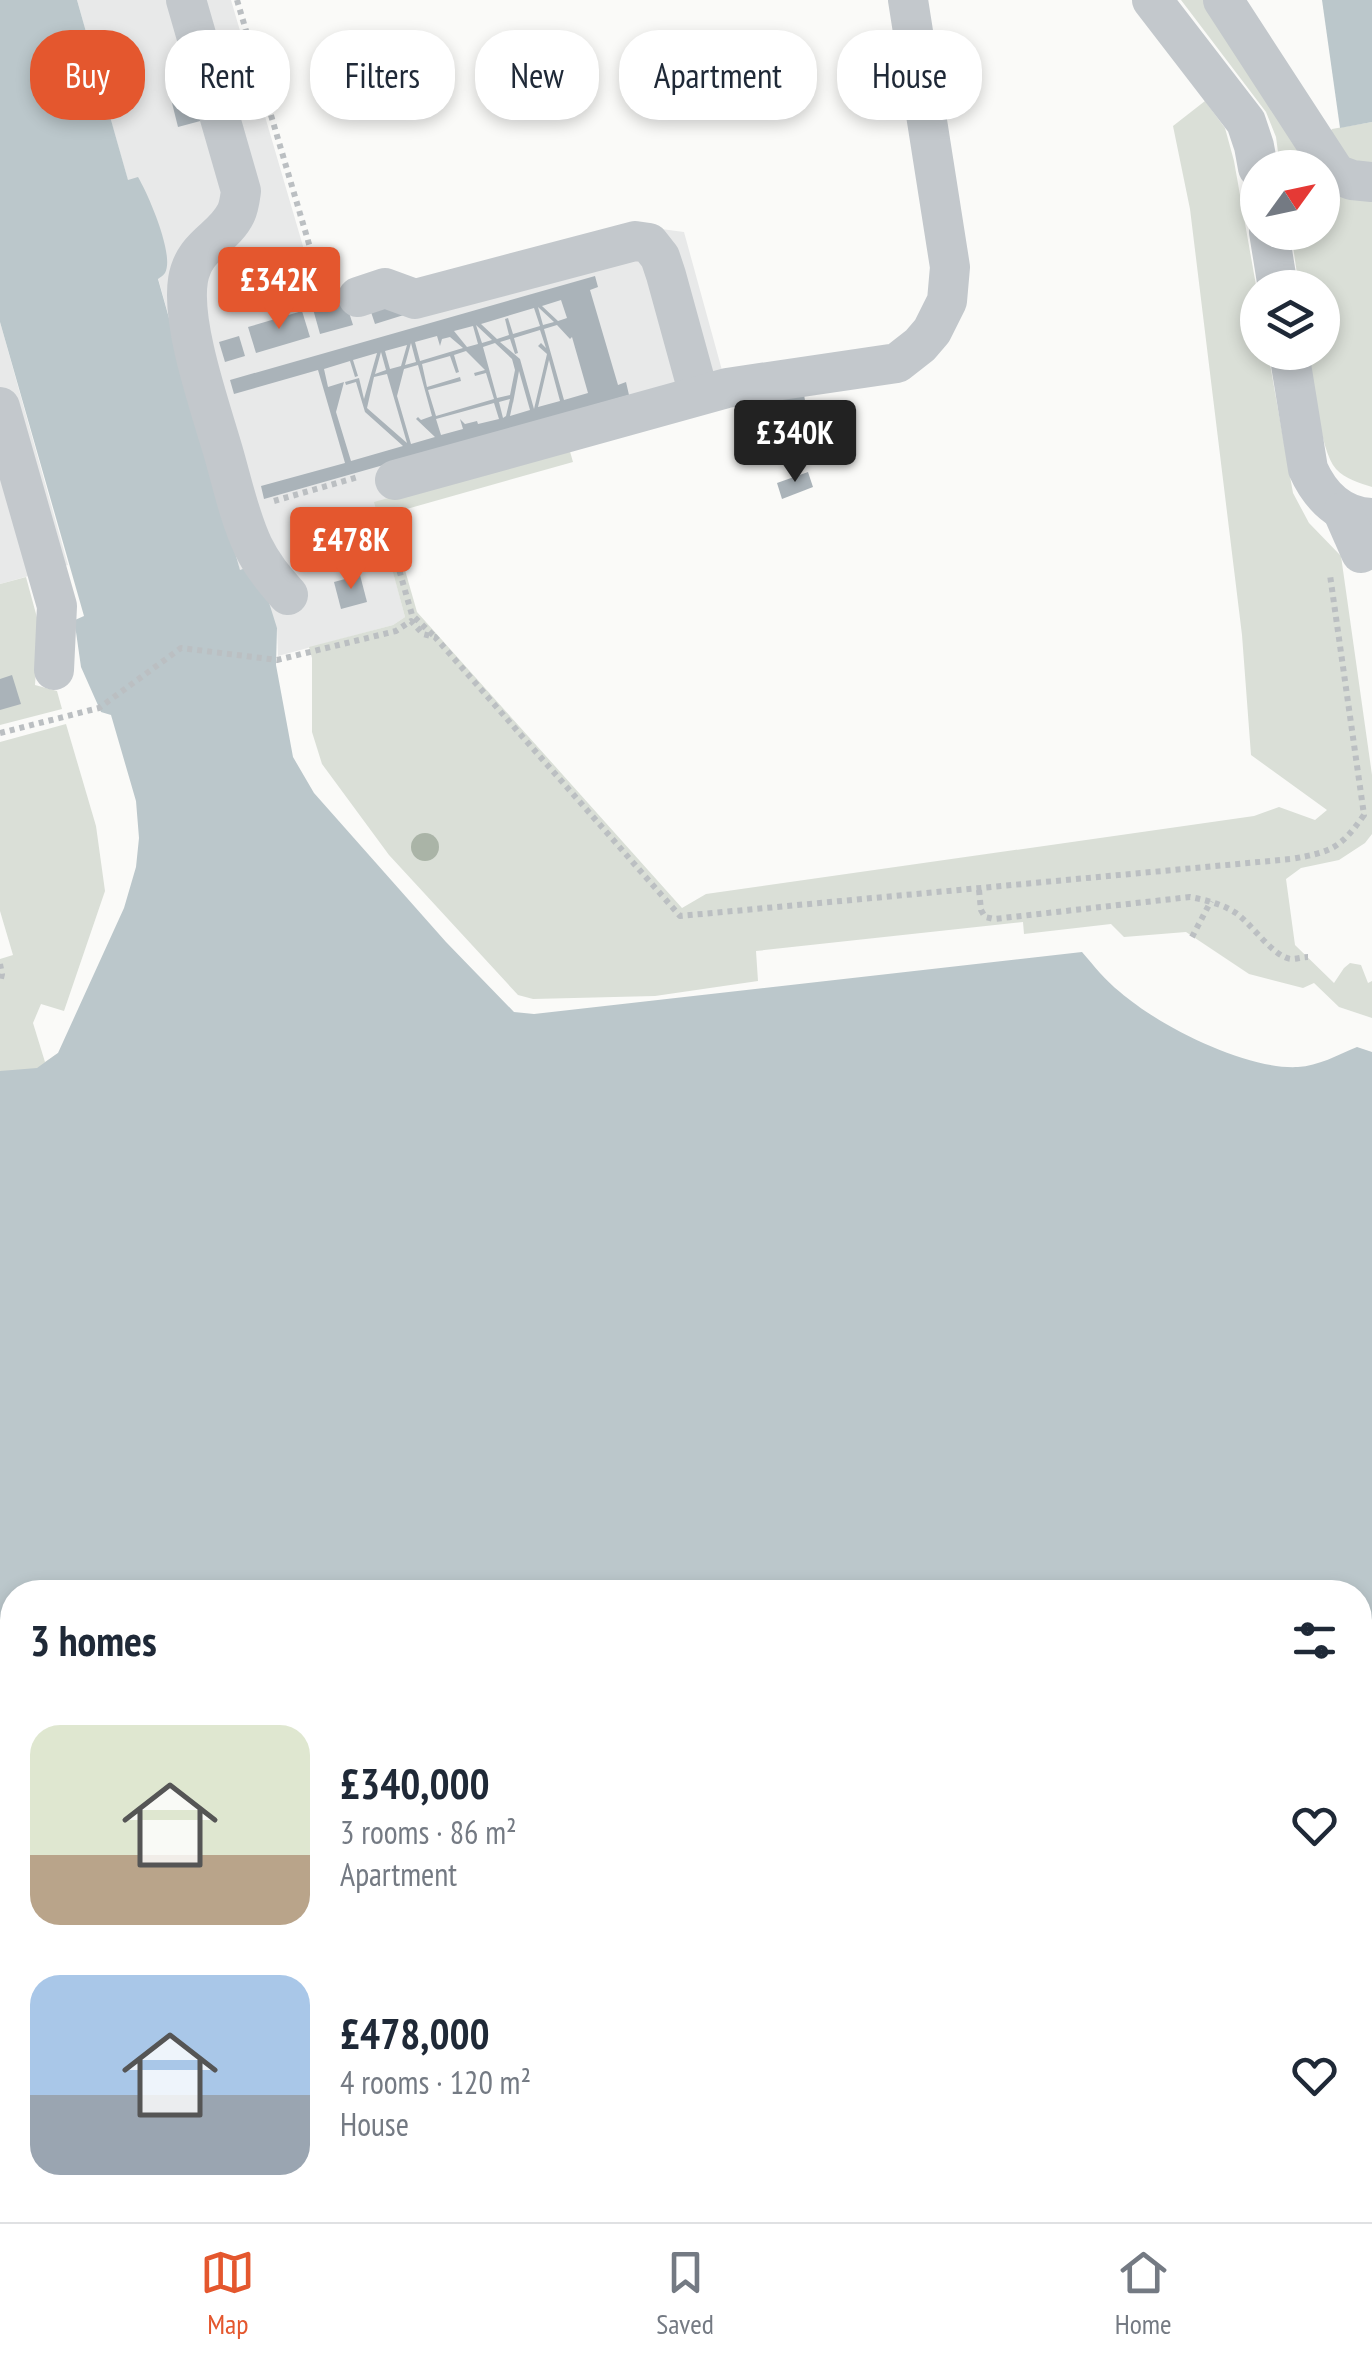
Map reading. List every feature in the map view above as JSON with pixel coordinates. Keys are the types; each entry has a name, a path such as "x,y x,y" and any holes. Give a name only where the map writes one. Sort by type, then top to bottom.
{"street":[{"path":"186,0 241,191 236,213 192,263 188,308 199,366 251,542 266,570 288,595"},
{"path":"383,487 726,388 896,363 920,344 932,331 947,301 950,267 908,0"},
{"path":"1152,0 1246,122 1255,150"},
{"path":"1224,0 1336,174 1372,182"},
{"path":"349,290 386,288 414,300 636,241 649,243 660,257 666,275 699,395"},
{"path":"1292,370 1308,468 1351,535"},
{"path":"0,406 58,606 54,670"}],"path":[{"path":"237,0 322,288 349,290"},
{"path":"268,503 383,487 412,615 680,916 979,890 1324,853 1347,839 1364,815 1351,535"},
{"path":"0,733 99,708 182,648 277,660 396,631 411,621 423,634 435,637"},
{"path":"979,890 981,910 994,919 1190,897 1211,901 1244,919 1279,954 1290,959 1308,957"},
{"path":"1192,936 1211,901"},
{"path":"0,964 0,983"}],"shaded area":[{"path":"0,0 77,0 86,30 30,30 30,120 111,120 128,180 138,177 154,210 167,264 158,279 240,570 251,566 266,593 277,628 276,665 293,757 314,793 446,942 514,1012 534,1014 1082,952 1137,1005 1229,1054 1298,1067 1357,1047 1372,1052 1372,1580 0,1580 0,1071 37,1068 58,1053 124,908 136,867 139,838 136,801 111,715 101,712 81,667 75,620 84,616 0,322"},
{"path":"77,0 231,0 240,30 165,30 165,120 266,120 317,294 394,274 419,285 631,225 684,232 731,403 375,503 405,617 393,625 278,656 277,628 240,571 158,278 166,269 163,242 128,181 111,120 145,120 145,30 85,30"},
{"path":"1181,0 1207,0 1302,150 1278,150 1266,112"},
{"path":"1322,0 1372,0 1372,122 1340,128"},
{"path":"1205,101 1225,128 1240,195 1240,250 1250,250 1253,270 1240,270 1240,370 1271,370 1293,493 1309,523 1341,556 1372,775 1372,834 1339,860 1301,868 1286,879 1295,945 1334,983 1350,963 1361,965 1368,983 1372,981 1372,1018 1339,1007 1314,983 1303,988 1249,974 1186,932 1124,937 1111,924 1024,934 1023,922 756,951 758,981 655,996 533,999 518,995 389,855 322,764 312,732 309,647 393,625 405,617 374,502 569,448 573,462 389,514 417,612 682,908 706,894 1254,816 1279,807 1315,820 1327,810 1251,755 1242,635 1190,209 1173,126"},
{"path":"1372,122 1372,174 1352,167 1327,135 1332,129"},
{"path":"1340,187 1372,201 1372,487 1348,478 1330,459 1312,370 1340,370 1340,270 1296,270 1294,250 1340,250"},
{"path":"0,322 68,565 0,584"},
{"path":"26,577 52,673 36,670 35,685 57,691 62,709 0,725 0,584"},
{"path":"66,724 96,826 105,891 64,1011 41,1004 33,1023 45,1062 58,1053 0,1380 0,959 13,955 0,911 0,742"}],"building":[{"path":"176,120 204,120 178,127"},
{"path":"595,276 598,287 590,290 618,385 626,382 629,395 264,499 261,486 345,463 318,370 234,394 230,380","holes":["561,300 567,318 558,321 542,306","538,307 554,322 543,325","534,308 540,326 513,334 508,318 505,319 509,335 497,339 481,324","476,325 492,340 482,343","557,325 572,337 588,393 564,400 544,329","473,326 478,344 467,347 454,331","540,330 546,348 541,343 538,346 547,354 534,409 520,359 500,342 510,339 515,354 518,353 514,338","437,336 440,346 442,339 450,337 463,348 420,361 415,342","411,343 416,362 405,365","495,343 512,359 515,370 510,395 497,398 483,347","407,345 401,366 390,369 385,351","466,351 485,370 474,373 486,373 494,399 436,416 428,390 461,381 460,377 427,387 422,364 450,356 456,373 459,372 454,355","381,352 386,370 375,374","377,353 364,399 359,378 345,382 356,382 365,412 403,446 351,461 336,412 344,382 328,387 324,369 350,361 355,377 358,376 353,360","549,360 560,401 538,407","418,365 432,416 416,419 435,437 411,444 397,396 404,369","519,371 530,410 510,416","387,374 407,443 367,408 374,377","510,399 506,416 503,418 499,402","494,403 499,419 478,424 465,424 460,419 463,429 441,435 436,419"]},
{"path":"345,300 353,325 320,334 313,309"},
{"path":"403,303 407,314 375,324 371,312"},
{"path":"302,311 310,337 256,353 248,327"},
{"path":"239,336 245,356 225,362 219,342"},
{"path":"803,389 806,406 753,415 750,399"},
{"path":"808,472 813,487 782,499 777,483"},
{"path":"360,575 367,602 341,609 334,582"},
{"path":"12,675 21,704 0,710 0,679"}]}
